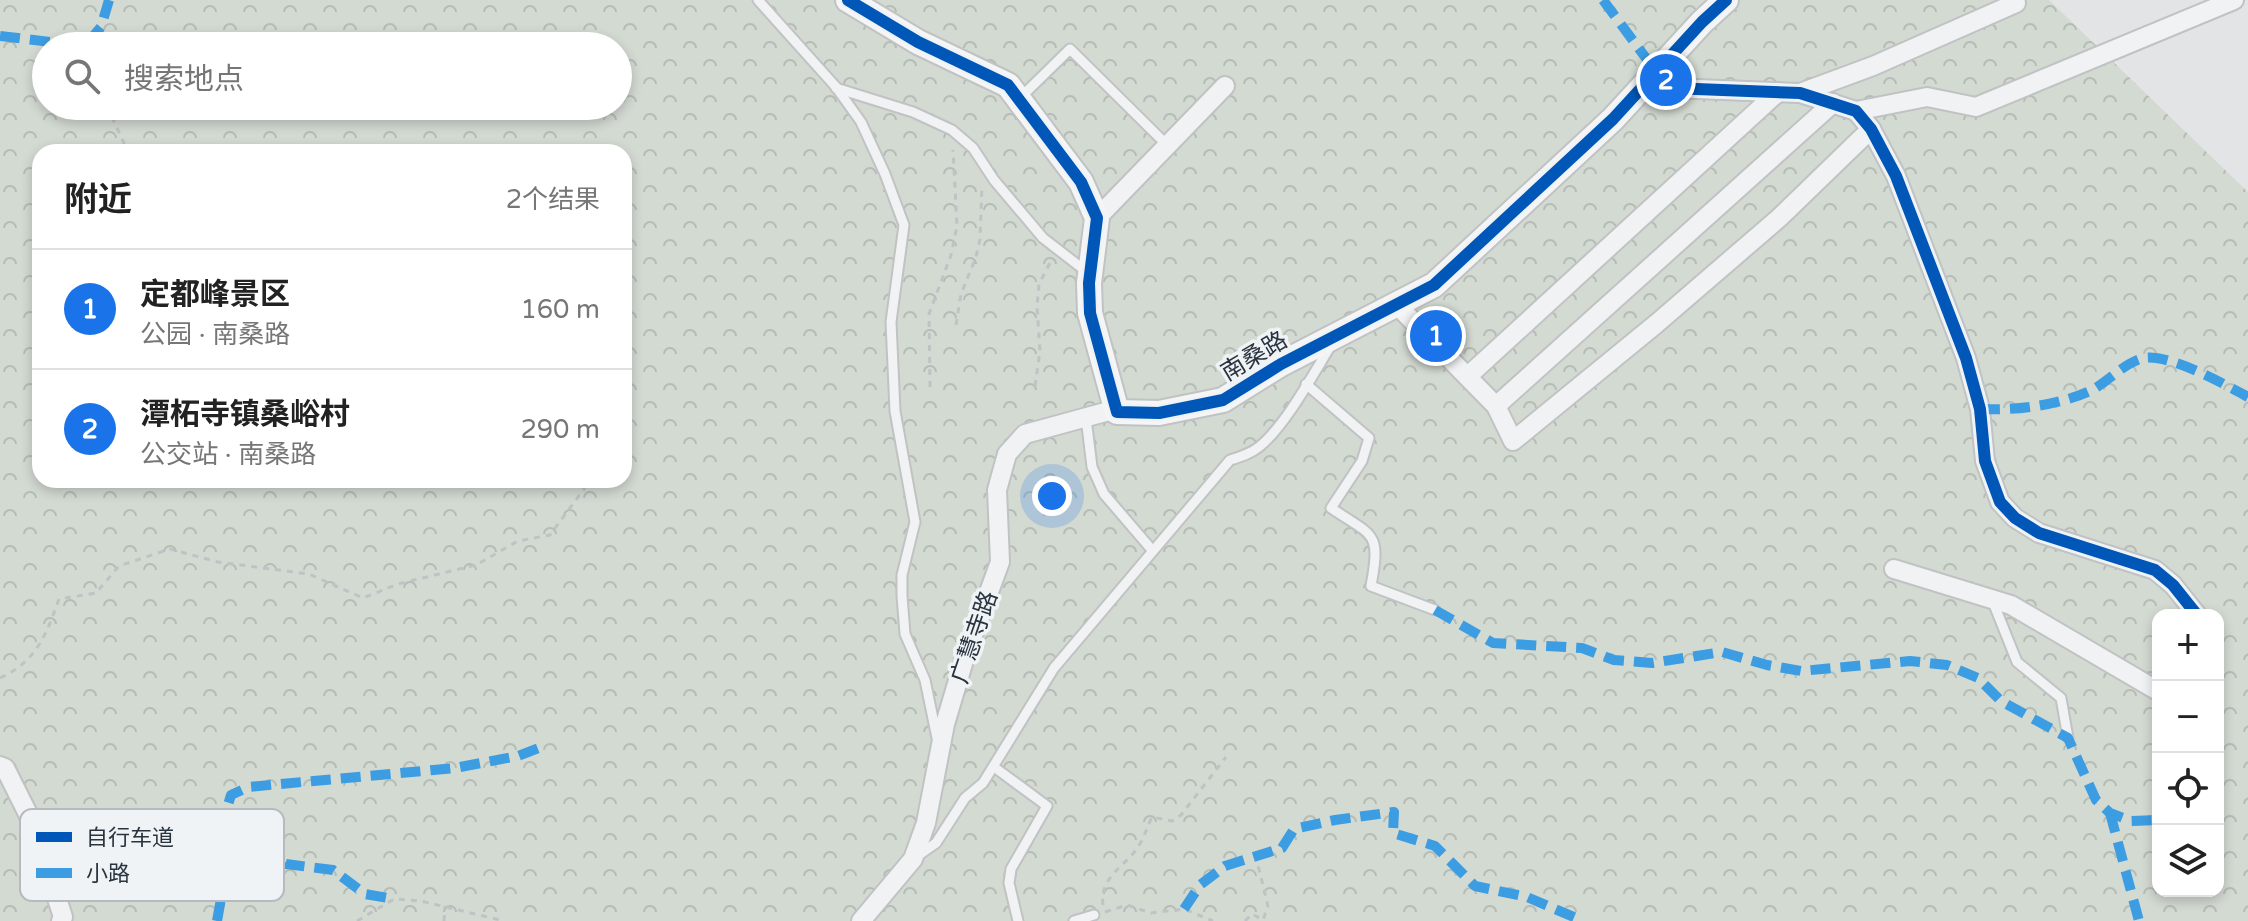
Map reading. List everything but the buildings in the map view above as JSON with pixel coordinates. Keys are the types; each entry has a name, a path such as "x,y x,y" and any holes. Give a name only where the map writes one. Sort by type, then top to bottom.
{"street":[{"path":"848,0 918,42 1008,85 1081,182 1097,218 1090,275 1090,313 1117,412"},
{"name":"南桑路","path":"1117,412 1159,413 1223,400 1281,364 1434,285 1645,87 1702,22 1726,0"},
{"path":"1645,87 1800,93 1856,111 1927,97 1976,107 2234,0"},
{"path":"1800,93 1873,66 2018,1"},
{"path":"1097,218 1225,86"},
{"path":"1468,376 1778,92"},
{"path":"1496,406 1833,103"},
{"path":"1856,111 1871,129 1896,176 1966,358 1980,409 1985,461 2000,502 2015,518 2039,533 2155,570 2173,585 2192,609"},
{"path":"1396,304 1496,406 1513,441 1757,237 1871,129"},
{"name":"广慧寺路","path":"861,921 913,859 926,823 945,724 965,657 1000,562 997,490 1007,454 1025,434 1117,412"},
{"path":"1894,569 2011,605 2152,687"},
{"path":"0,766 5,768 26,809"},
{"path":"58,901 63,917 61,921"}],"lane":[{"path":"758,0 836,87 861,122 904,225 891,322 895,411 915,522 902,575 902,596 905,634 925,680 939,753"},
{"path":"1019,99 1070,49 1168,146"},
{"path":"836,87 913,112 952,130 973,148 1043,238 1090,275"},
{"path":"913,859 936,843 965,798 983,783 1054,668 1230,460 1249,454 1262,445 1339,334"},
{"path":"1306,384 1369,438 1362,461 1331,508 1373,536 1376,546 1371,586 1435,610"},
{"path":"1086,418 1092,467 1104,494 1152,550"},
{"path":"1992,599 2017,662 2061,698 2068,738"},
{"path":"994,767 1047,806 1011,869 1009,883 1018,921"},
{"path":"1074,921 1099,914"}],"path":[{"path":"113,120 124,144"},
{"path":"930,387 929,314 951,255 957,226 952,130"},
{"path":"956,325 961,294 980,239 982,162"},
{"path":"1035,386 1040,351 1039,284 1057,249"},
{"path":"0,678 15,671 42,644 59,599 96,593 119,566 170,549 218,562 309,574 363,598 398,584 476,565 518,541 550,535 584,488"},
{"path":"1213,921 1184,909 1151,913 1127,905 1099,914 1101,894 1108,878 1138,848 1152,817 1172,821 1181,815 1226,757"},
{"path":"1245,921 1252,914 1263,920 1268,906 1256,857"},
{"path":"357,921 394,899 421,901 504,921"},
{"path":"444,921 445,906"}],"green space":[{"path":"0,0 2049,0 2248,192 2248,921 0,921"}],"marked path":[{"path":"97,32 109,0"},
{"path":"1603,0 1657,73"},
{"path":"0,36 32,40"},
{"path":"1980,409 2023,408 2068,399 2094,389 2140,359 2151,358 2164,359 2195,370 2248,397"},
{"path":"1435,610 1493,643 1582,648 1614,660 1652,663 1722,652 1801,671 1910,661 1947,665 1978,678 2001,701 2068,738 2096,800 2110,813 2131,821 2152,820"},
{"path":"227,809 231,795 248,787 455,768 518,756 544,746"},
{"path":"1184,909 1200,885 1225,866 1282,848 1294,829 1394,812 1393,833 1435,846 1475,886 1527,897 1583,921"},
{"path":"2110,813 2139,921"},
{"path":"284,863 333,870 365,894 394,899"},
{"path":"217,921 221,901"}],"cycle path":[{"path":"848,0 918,42 1008,85 1081,182 1097,218 1089,283 1090,313 1117,412 1159,413 1223,400 1281,364 1434,285 1613,119 1726,0"},
{"path":"1645,87 1800,93 1856,111 1871,129 1896,176 1966,358 1980,409 1985,461 2000,502 2015,518 2039,533 2155,570 2173,585 2192,609"}],"place":[{"name":"潭柘寺镇桑峪村","path":"1666,80"},
{"name":"定都峰景区","path":"1436,336"}]}
